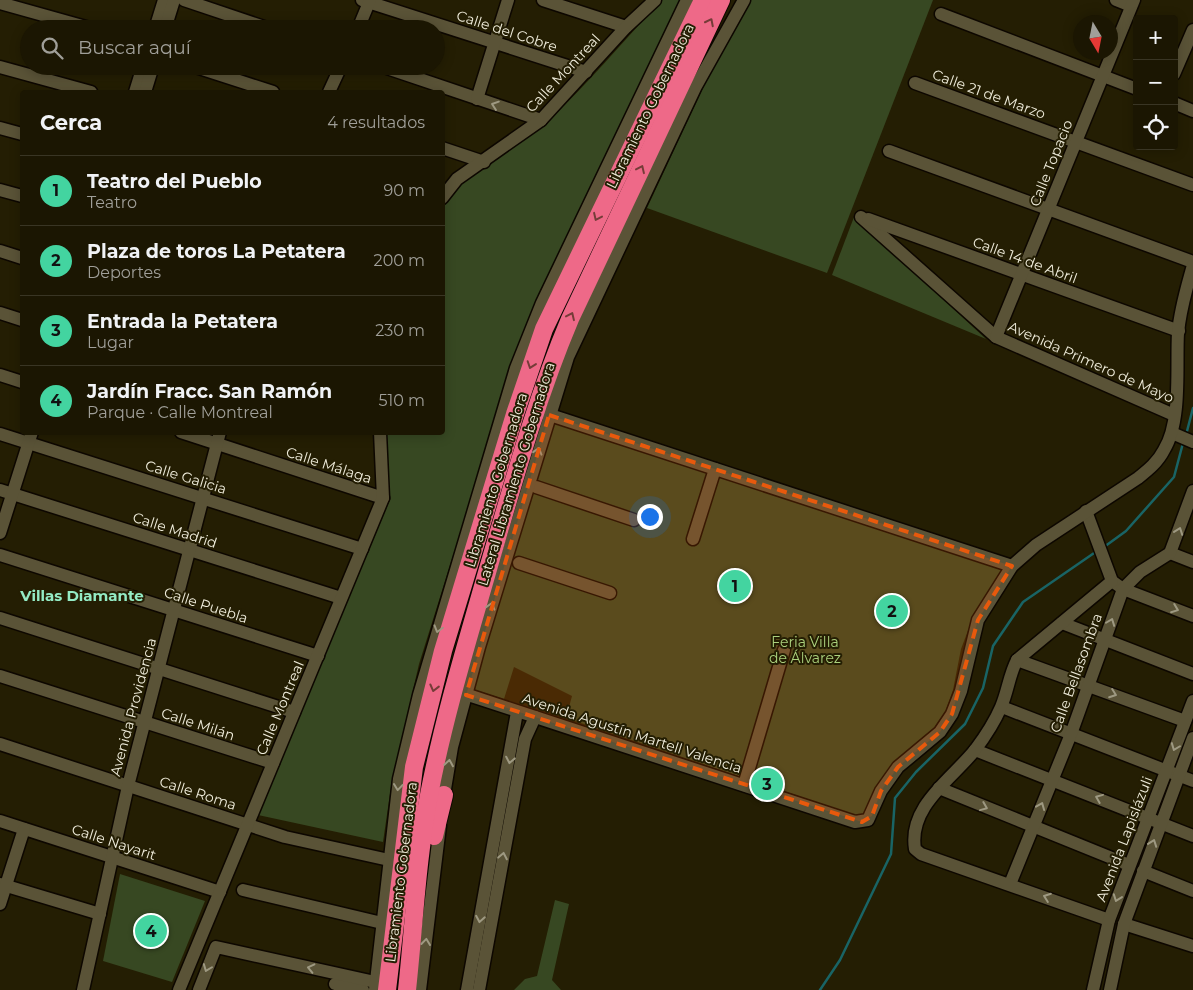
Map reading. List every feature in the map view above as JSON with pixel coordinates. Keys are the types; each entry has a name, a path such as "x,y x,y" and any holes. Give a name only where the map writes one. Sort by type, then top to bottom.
{"highway":[{"name":"Libramiento Gobernadora","path":"379,987 414,767 444,651 515,414 544,329 702,0"},
{"name":"Libramiento Gobernadora","path":"407,990 429,797 543,412 552,361 570,319 721,0"},
{"path":"469,524 471,558"},
{"path":"418,890 444,794"}],"street":[{"path":"158,20 164,0"},
{"path":"168,20 174,0"},
{"path":"184,0 243,20"},
{"path":"477,99 508,0"},
{"path":"544,0 626,27"},
{"name":"Calle Montreal","path":"445,194 457,179 484,162 541,120 626,27 656,0"},
{"path":"335,983 379,987 382,924 398,779 418,695 516,368 542,303 687,0"},
{"name":"Lateral Libramiento Gobernadora","path":"543,412 581,326 696,86 744,0"},
{"path":"1116,0 1133,3"},
{"path":"361,20 367,1"},
{"name":"Calle del Cobre","path":"367,1 425,20"},
{"path":"0,3 61,20"},
{"name":"Calle Topacio","path":"996,337 1133,3"},
{"path":"941,14 1133,87"},
{"name":"Calle del Cobre","path":"445,27 586,72"},
{"path":"1178,65 1193,30"},
{"path":"0,67 20,73"},
{"path":"29,75 83,90"},
{"path":"136,90 140,75"},
{"path":"146,90 150,75"},
{"path":"221,75 267,90"},
{"path":"331,90 337,75"},
{"path":"407,75 541,120"},
{"name":"Calle 21 de Marzo","path":"915,82 1193,185"},
{"path":"1178,105 1193,111"},
{"path":"0,128 20,133"},
{"path":"445,149 484,162"},
{"path":"889,151 1193,264"},
{"path":"0,190 20,195"},
{"name":"Calle 14 de Abril","path":"861,217 1178,331"},
{"name":"Avenida Primero de Mayo","path":"861,217 996,337 1174,415"},
{"path":"0,252 20,257"},
{"name":"Avenida Agustín Martell Valencia","path":"459,692 855,822 868,820 881,791 898,767 940,732 952,714 961,691 978,620 1012,566 1036,545 1138,478 1153,466 1165,450 1172,433 1174,415 1178,331 1193,264"},
{"path":"0,313 20,319"},
{"path":"0,374 20,381"},
{"path":"543,412 1012,566"},
{"path":"1172,433 1193,442"},
{"name":"Calle Galicia","path":"0,434 30,438 202,498 362,548"},
{"name":"Calle Málaga","path":"200,435 218,438 383,498"},
{"name":"Calle Montreal","path":"179,990 383,498 376,435"},
{"path":"0,533 30,438"},
{"name":"Avenida Providencia","path":"83,990 128,786 218,438"},
{"path":"693,539 715,469"},
{"path":"536,487 634,520"},
{"name":"Calle Madrid","path":"0,490 342,598"},
{"path":"1193,491 1190,507 1170,553 1193,562"},
{"path":"1086,511 1112,581 1124,589 1193,616"},
{"name":"Calle Bellasombra","path":"1010,884 1071,734 1124,589 1140,572 1170,553"},
{"name":"Calle Puebla","path":"0,555 318,656"},
{"path":"519,563 610,593"},
{"path":"1109,920 921,854 915,849 913,840 924,807 975,750 1002,707 1011,671 1017,660 1112,581"},
{"path":"0,618 294,712"},
{"path":"1062,622 1193,674"},
{"path":"744,785 784,650"},
{"path":"1017,660 1185,720"},
{"name":"Calle Milán","path":"0,676 273,763"},
{"path":"420,990 444,794 459,692"},
{"name":"Avenida Lapislázuli","path":"1093,990 1109,920 1193,701"},
{"path":"1002,707 1193,781"},
{"path":"479,990 517,712"},
{"path":"467,990 526,739 535,717"},
{"name":"Avenida Lapislázuli","path":"1110,990 1124,924 1193,738"},
{"name":"Calle Roma","path":"0,744 285,837 389,860"},
{"path":"975,750 1193,836"},
{"path":"939,788 1129,865"},
{"name":"Calle Nayarit","path":"0,821 220,892"},
{"path":"0,904 3,885 24,829"},
{"path":"1143,871 1193,891"},
{"path":"3,885 100,914"},
{"path":"243,890 382,924"},
{"path":"1124,924 1193,946"},
{"path":"199,990 216,947 363,990"}],"highlighted area":[{"path":"549,415 1012,566 978,620 952,714 940,732 898,767 881,791 872,816 862,822 466,695"}],"green space":[{"path":"662,0 681,0 522,336 419,664 392,780 383,842 258,815 389,502 386,435 445,435 445,206 462,183 489,162 533,134 590,78"},
{"path":"750,0 933,0 827,273 647,208 703,88"},
{"path":"854,217 986,339 832,275"},
{"name":"Feria Villa de Álvarez","path":"553,420 1004,567 972,620 961,649 953,690 945,712 934,728 895,761 873,794 867,812 858,816 566,718 572,696 514,667 504,699 472,689"},
{"path":"120,874 205,901 172,982 103,961"},
{"path":"555,900 569,904 552,980 561,990 514,990 525,979 537,976"}],"waterway":[{"path":"1186,435 1193,408"},
{"path":"1104,547 1126,531 1174,477 1183,443"},
{"path":"820,990 840,960 891,854 895,798 916,772 965,724 983,688 993,646 1023,602 1097,551"}],"place":[{"name":"Teatro del Pueblo","path":"735,586"},
{"name":"Plaza de toros La Petatera","path":"892,611"},
{"name":"Entrada la Petatera","path":"767,784"},
{"name":"Jardín Fracc. San Ramón","path":"151,931"}],"district":[{"name":"Villas Diamante","path":"82,595"}]}
